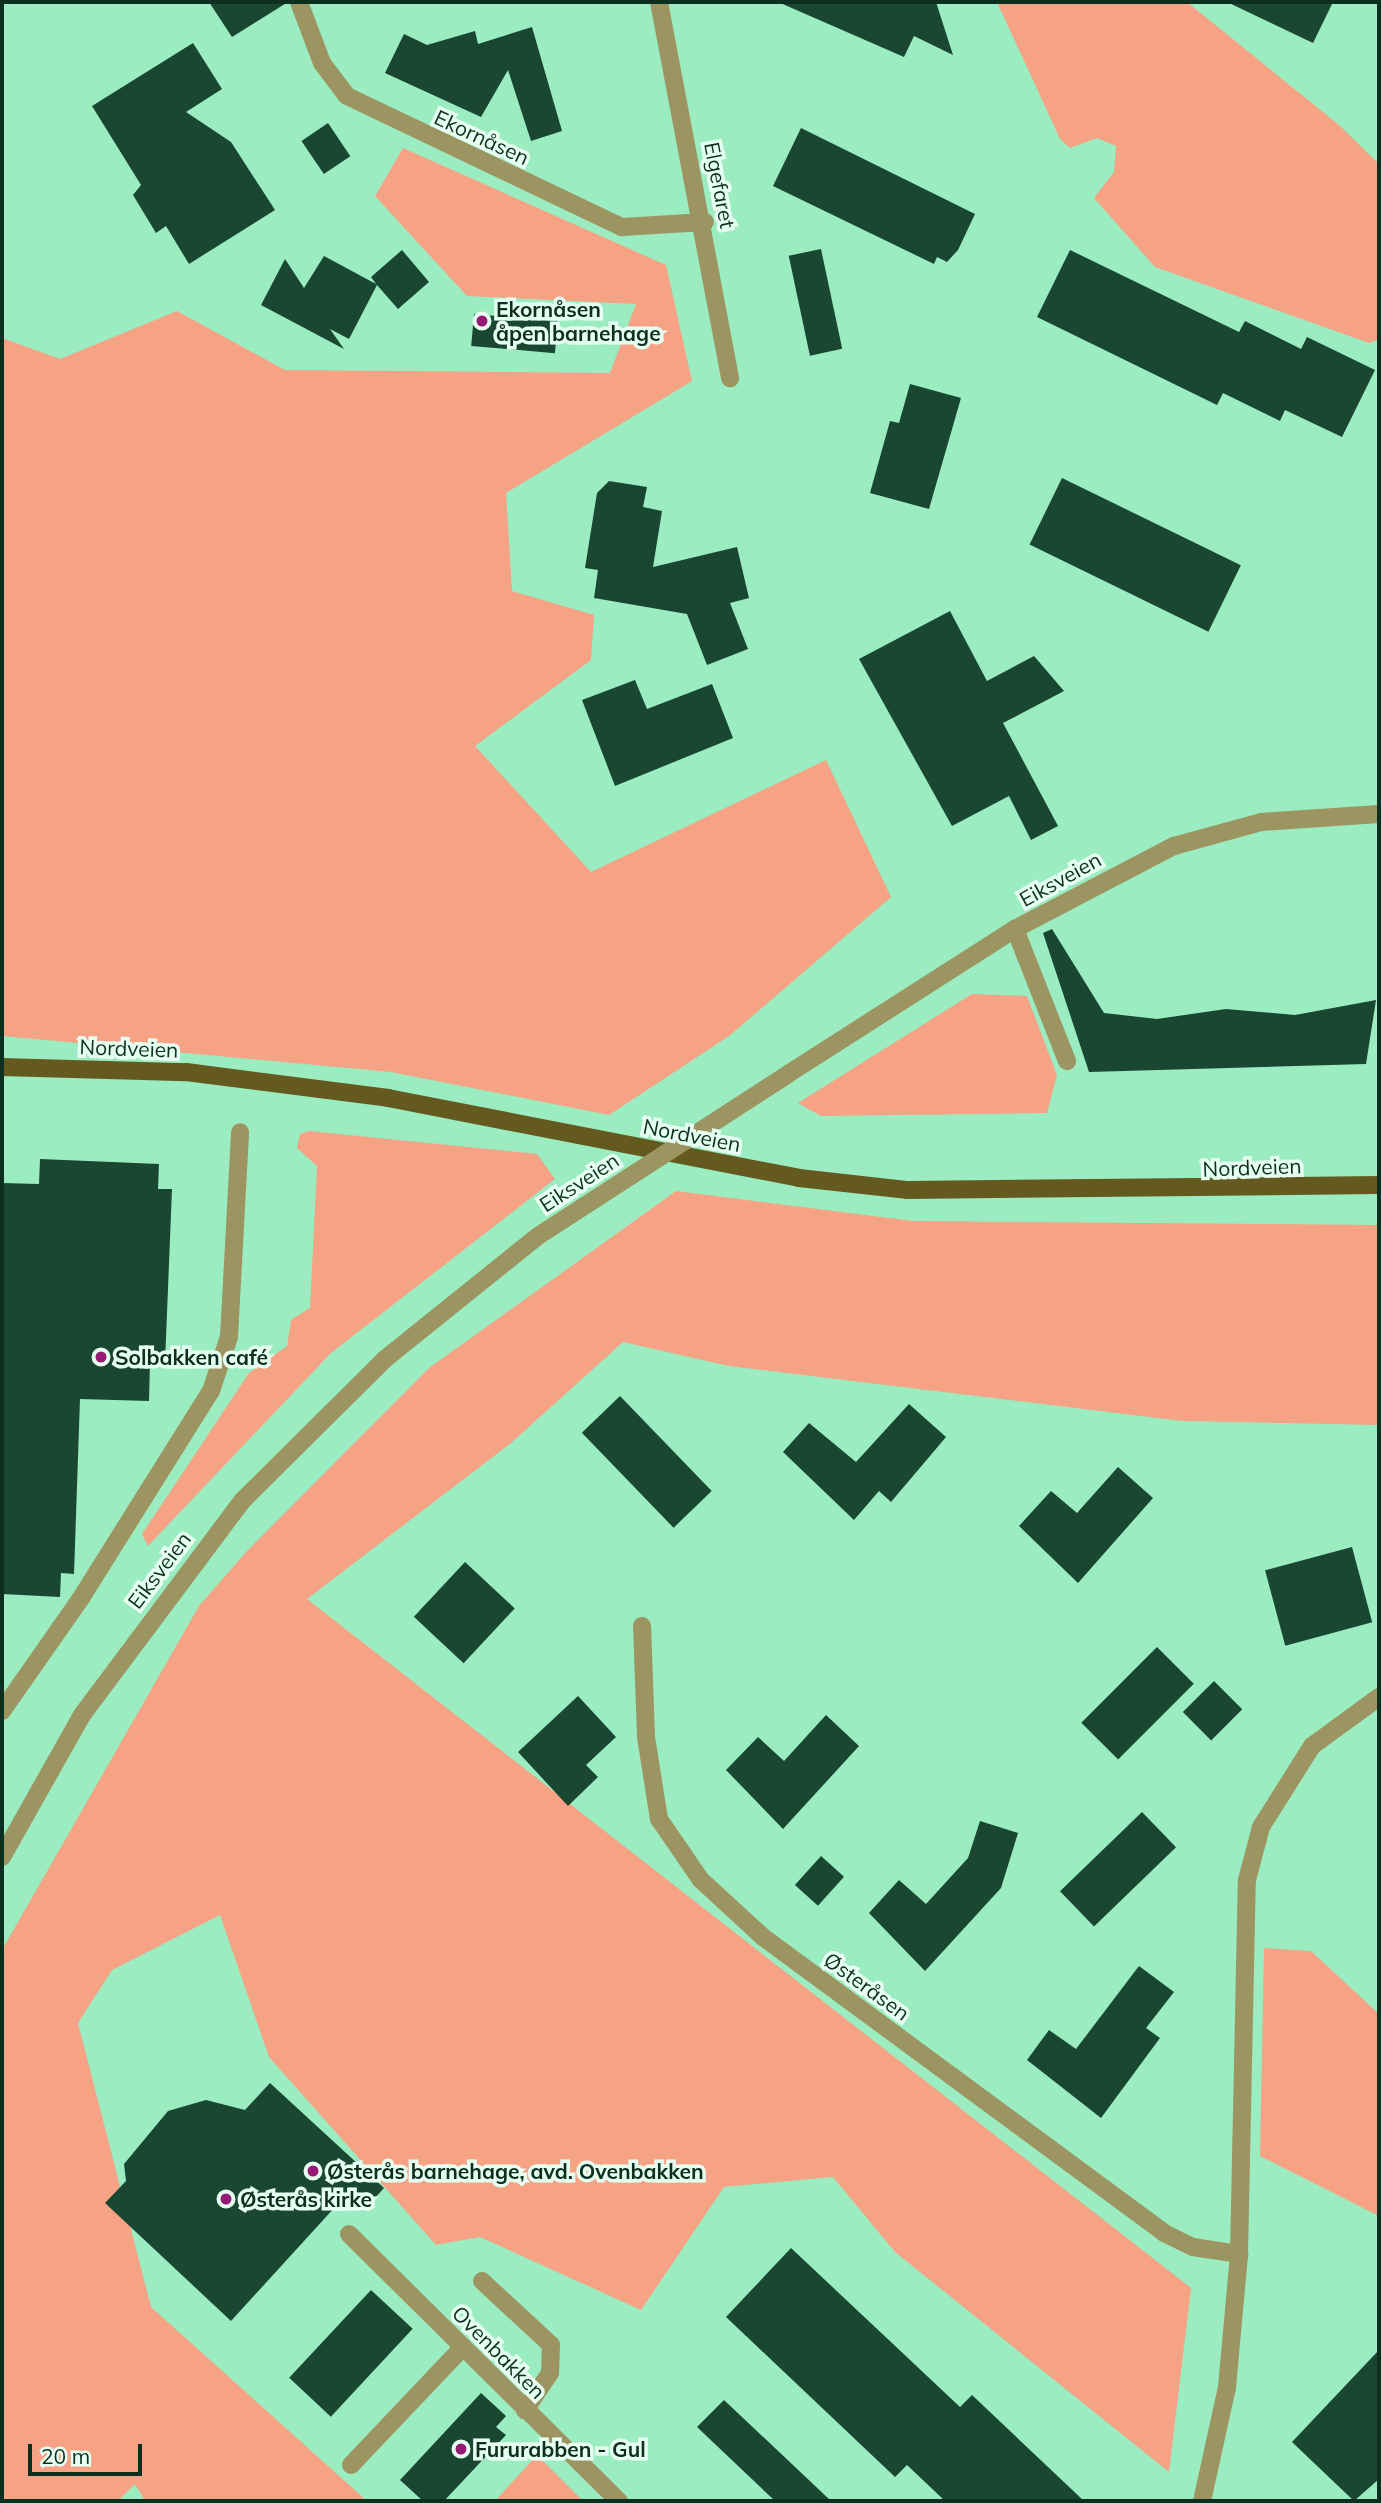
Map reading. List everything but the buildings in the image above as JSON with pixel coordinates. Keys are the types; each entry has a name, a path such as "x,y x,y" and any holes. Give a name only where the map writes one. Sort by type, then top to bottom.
{"main road":[{"name":"Nordveien","path":"2,1067 186,1072 388,1098 799,1178 908,1190 1379,1185"}],"street":[{"name":"Ekornåsen","path":"299,2 322,63 347,96 622,227 705,222"},
{"name":"Elgefaret","path":"659,2 705,222 730,378"},
{"name":"Eiksveien","path":"2,1857 82,1715 243,1500 385,1359 538,1236 1015,929 1093,885 1217,830 1379,814"},
{"path":"1015,929 1068,1061"},
{"path":"2,1711 81,1598 211,1391 229,1337 240,1132"},
{"name":"Østeråsen","path":"642,1626 646,1737 659,1819 701,1880 763,1937 1164,2233 1193,2247 1240,2253"},
{"path":"1202,2501 1227,2387 1240,2253 1247,1880 1262,1828 1312,1746 1348,1713 1379,1697"},
{"name":"Ovenbakken","path":"349,2234 619,2501"},
{"path":"482,2281 551,2345 550,2373 525,2410"},
{"path":"351,2465 462,2348"}],"shaded area":[{"path":"997,2 1187,2 1339,125 1379,164 1379,340 1369,343 1155,267 1094,198 1114,172 1116,146 1097,138 1070,148 1060,139"},
{"path":"403,148 666,265 692,381 506,493 512,591 594,615 591,660 475,746 591,872 826,760 891,897 729,1036 609,1115 391,1072 2,1036 2,338 60,359 177,311 285,370 610,373 636,304 467,296 375,196"},
{"path":"972,994 1027,996 1057,1075 1047,1113 821,1116 798,1103"},
{"path":"309,1131 537,1154 555,1179 331,1353 148,1546 142,1534 249,1373 287,1346 291,1320 310,1308 317,1166 297,1148 300,1134"},
{"path":"676,1191 913,1221 1379,1225 1379,1425 1182,1421 729,1366 623,1342 511,1443 307,1599 1191,2288 1169,2472 895,2252 833,2177 724,2187 641,2310 480,2237 436,2245 269,2057 220,1915 112,1970 78,2023 151,2307 367,2501 145,2501 135,2484 118,2501 2,2501 2,1950 199,1606 246,1552 429,1368"},
{"path":"1264,1948 1311,1951 1379,2014 1379,2216 1260,2156"},
{"path":"537,2455 583,2501 495,2501"}],"place":[{"name":"Ekornåsen åpen barnehage","path":"482,321"},
{"name":"Solbakken café","path":"101,1357"},
{"name":"Østerås barnehage, avd. Ovenbakken","path":"313,2171"},
{"name":"Østerås kirke","path":"226,2199"},
{"name":"Fururabben - Gul","path":"461,2449"}]}
